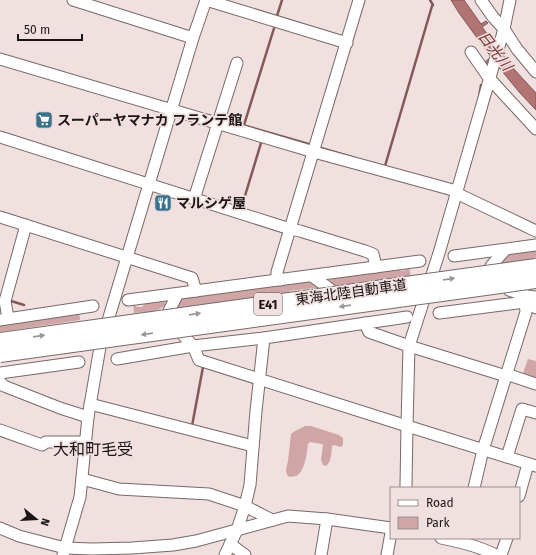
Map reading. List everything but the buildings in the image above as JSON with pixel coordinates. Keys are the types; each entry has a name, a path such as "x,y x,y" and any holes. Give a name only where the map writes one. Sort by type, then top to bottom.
{"highway":[{"name":"東海北陸自動車道","path":"0,341 536,267"},
{"name":"東海北陸自動車道","path":"0,354 536,280"}],"street":[{"path":"73,0 194,38"},
{"path":"64,551 80,497 88,417 100,347 206,0 347,43"},
{"path":"280,280 277,272 359,0"},
{"path":"482,0 536,72"},
{"path":"406,487 409,346 439,253 504,29 510,0"},
{"path":"471,52 489,78 536,129"},
{"path":"0,59 314,152 453,190 456,193 536,231"},
{"path":"194,199 237,63"},
{"path":"0,138 373,254 376,267"},
{"path":"0,217 192,278 196,291"},
{"path":"26,225 5,301 4,319 93,306"},
{"path":"454,256 536,245"},
{"path":"491,266 505,250"},
{"path":"128,300 420,261"},
{"path":"312,276 330,289"},
{"path":"509,290 529,298 536,308"},
{"path":"169,311 176,294"},
{"path":"439,313 529,298"},
{"path":"474,487 483,450 529,298"},
{"path":"352,325 363,310"},
{"path":"117,359 193,346 264,338 407,317"},
{"path":"366,323 369,332 409,346 536,384"},
{"path":"183,336 193,346 199,360 532,465 520,494"},
{"path":"225,555 237,530 250,485 264,338"},
{"path":"0,373 79,362"},
{"path":"0,382 4,386 11,389 88,417"},
{"path":"90,404 253,446"},
{"path":"507,457 522,409 536,414"},
{"path":"0,430 42,445 46,442 86,442"},
{"path":"82,479 120,489 209,494 245,506 272,520"},
{"path":"0,528 64,551 125,548 196,541 288,516 327,519 390,528"},
{"path":"321,555 327,519"},
{"path":"387,555 390,538"},
{"path":"452,539 463,540 496,555"},
{"path":"502,555 506,539"},
{"path":"230,544 245,555"}],"green space":[{"path":"536,250 536,260 500,265 501,258 509,254"},
{"path":"409,267 411,277 331,288 329,282 331,279 337,277 398,269 404,271"},
{"path":"308,281 315,283 319,289 314,288 290,291 287,294 176,308 178,301 183,298"},
{"path":"160,301 165,302 166,304 159,309 151,312 134,313 133,304 137,307 142,307 145,303"},
{"path":"79,311 80,320 0,332 0,323 64,314 68,316 75,315 76,312"},
{"path":"528,359 536,361 536,381 522,376"},
{"path":"305,426 311,426 339,435 343,438 343,445 341,447 334,445 332,446 330,459 326,466 323,465 321,460 323,445 310,442 308,444 302,470 296,476 290,477 287,475 286,470 291,434"}],"water":[{"name":"日光川","path":"451,0 464,0 481,24 486,21 488,23 482,27 513,68 536,93 536,110 492,59 486,64 485,62 491,57"}],"waterway":[{"path":"276,19 282,0"},
{"path":"385,166 433,5 430,0"},
{"path":"244,125 275,25"},
{"path":"479,97 481,85"},
{"path":"207,115 216,117"},
{"path":"225,120 312,145"},
{"path":"241,209 261,143"},
{"path":"321,148 355,158"},
{"path":"8,300 24,305"},
{"path":"192,426 203,367"}],"place":[{"name":"スーパーヤマナカ フランテ館","path":"44,120"},
{"name":"マルシゲ屋","path":"163,203"}],"district":[{"name":"大和町毛受","path":"93,449"}]}
